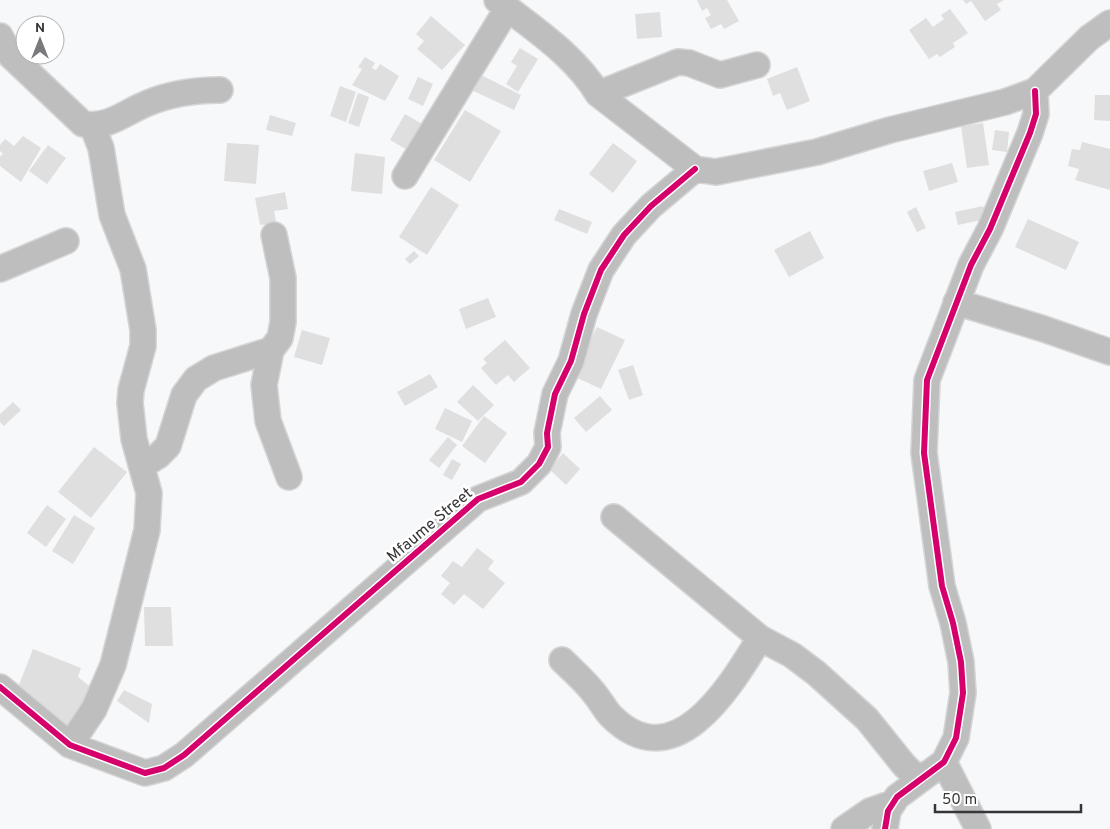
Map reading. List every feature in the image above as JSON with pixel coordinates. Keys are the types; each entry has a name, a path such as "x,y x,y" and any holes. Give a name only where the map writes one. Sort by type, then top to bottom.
{"street":[{"path":"406,176 502,4 559,49 588,77 598,94 695,169 716,172 817,152 890,130 1005,102 1035,91 1089,38 1110,24"},
{"path":"0,36 11,56 46,92 83,124 97,126 113,121 147,103 176,93 196,90 220,90"},
{"path":"598,94 678,62 689,63 720,75 757,65"},
{"path":"885,829 888,811 893,803 898,797 944,762 956,738 963,693 961,662 953,623 942,586 924,453 926,380 956,302 1030,133 1036,114 1035,91"},
{"path":"0,687 70,746 94,709 113,665 147,530 149,493 134,439 130,403 131,390 144,346 144,330 133,269 112,215 101,148 92,125"},
{"name":"Mfaume Street","path":"70,746 145,773 164,768 184,754 478,499 521,482 538,464 548,447 547,433 555,394 572,360 584,314 601,270 624,235 651,206 695,169"},
{"path":"274,235 283,278 283,322 280,338 271,350 264,385 268,421 290,477"},
{"path":"0,269 66,241"},
{"path":"956,302 1110,352"},
{"path":"142,466 158,456 168,446 184,395 196,379 214,368 271,350"},
{"path":"614,517 760,638 792,655 816,673 867,719 912,773 923,777"},
{"path":"562,660 594,693 610,715 639,736 657,739 675,736 698,721 726,689 760,638"},
{"path":"944,762 978,829"},
{"path":"844,829 870,811 893,803"}],"building":[{"path":"697,0 727,0 739,21 724,29 721,24 711,29 705,18 711,15 707,8 702,11"},
{"path":"963,0 1004,0 997,4 1001,10 985,21 971,1 966,4"},
{"path":"950,9 968,33 953,43 955,47 940,57 937,54 929,59 909,30 926,18 933,27 944,19 941,15"},
{"path":"660,12 662,37 637,39 635,14"},
{"path":"431,16 465,45 442,70 417,49 424,41 416,34"},
{"path":"520,48 538,59 518,92 506,84 517,66 511,62"},
{"path":"365,57 375,63 372,68 376,70 380,64 399,76 385,101 352,85 362,69 358,67"},
{"path":"797,67 810,101 787,110 780,93 773,96 767,79"},
{"path":"473,71 521,95 514,110 465,87"},
{"path":"418,77 433,84 423,106 408,99"},
{"path":"340,86 356,92 346,122 330,116"},
{"path":"358,93 369,97 359,127 348,123"},
{"path":"1095,95 1110,95 1110,121 1094,120"},
{"path":"465,110 501,131 470,182 434,160"},
{"path":"405,114 426,126 411,152 390,140"},
{"path":"270,115 296,123 292,136 266,130"},
{"path":"983,123 989,165 967,168 961,126"},
{"path":"995,130 1009,132 1007,152 992,150"},
{"path":"23,136 41,148 21,182 0,166 0,157 3,154 0,151 0,145 5,139 14,146"},
{"path":"1082,142 1110,149 1110,190 1075,180 1079,169 1068,166 1072,149 1080,150"},
{"path":"227,143 259,145 256,184 224,181"},
{"path":"613,143 637,161 613,193 589,174"},
{"path":"48,145 66,158 47,184 29,171"},
{"path":"355,153 385,157 382,194 351,191"},
{"path":"952,163 958,182 929,191 923,171"},
{"path":"431,187 459,205 427,255 399,237"},
{"path":"285,192 288,209 274,211 276,222 260,225 255,198"},
{"path":"983,206 986,219 958,225 955,212"},
{"path":"916,207 926,228 917,232 907,212"},
{"path":"559,209 592,222 587,234 554,220"},
{"path":"1028,219 1079,242 1066,270 1015,247"},
{"path":"810,231 824,258 789,277 774,250"},
{"path":"414,251 419,256 410,264 405,259"},
{"path":"488,298 496,317 466,329 459,309"},
{"path":"597,327 625,340 601,389 573,376"},
{"path":"302,330 330,338 322,365 294,357"},
{"path":"505,340 530,368 514,382 508,375 496,385 481,368 487,363 483,359"},
{"path":"633,365 643,395 629,400 618,370"},
{"path":"430,374 438,387 405,406 397,392"},
{"path":"473,385 494,405 478,421 457,402"},
{"path":"600,396 612,410 586,432 574,418"},
{"path":"13,402 21,410 4,426 0,422 0,414"},
{"path":"445,408 472,421 462,442 435,429"},
{"path":"484,416 507,433 485,463 462,446"},
{"path":"448,437 457,445 439,468 429,460"},
{"path":"94,447 127,472 91,518 58,492"},
{"path":"563,453 580,469 566,485 549,469"},
{"path":"452,459 461,464 452,480 443,475"},
{"path":"47,505 66,519 46,547 27,533"},
{"path":"74,515 95,528 73,564 52,551"},
{"path":"477,548 494,561 488,569 505,583 483,609 464,594 454,605 441,594 450,583 441,576 453,561 462,567"},
{"path":"144,607 171,607 173,646 145,646"},
{"path":"33,649 81,668 78,677 97,692 67,728 33,700 35,697 17,690"},
{"path":"124,690 152,704 149,723 117,701"}],"cycle path":[{"path":"885,829 888,811 897,797 944,762 956,738 963,693 961,662 953,623 942,586 924,453 927,380 971,265 990,229 1030,133 1036,114 1035,91"},
{"path":"0,687 70,745 145,773 164,768 184,755 478,499 521,482 539,464 548,447 547,433 555,394 571,361 584,314 601,270 624,235 651,206 695,169"}]}
